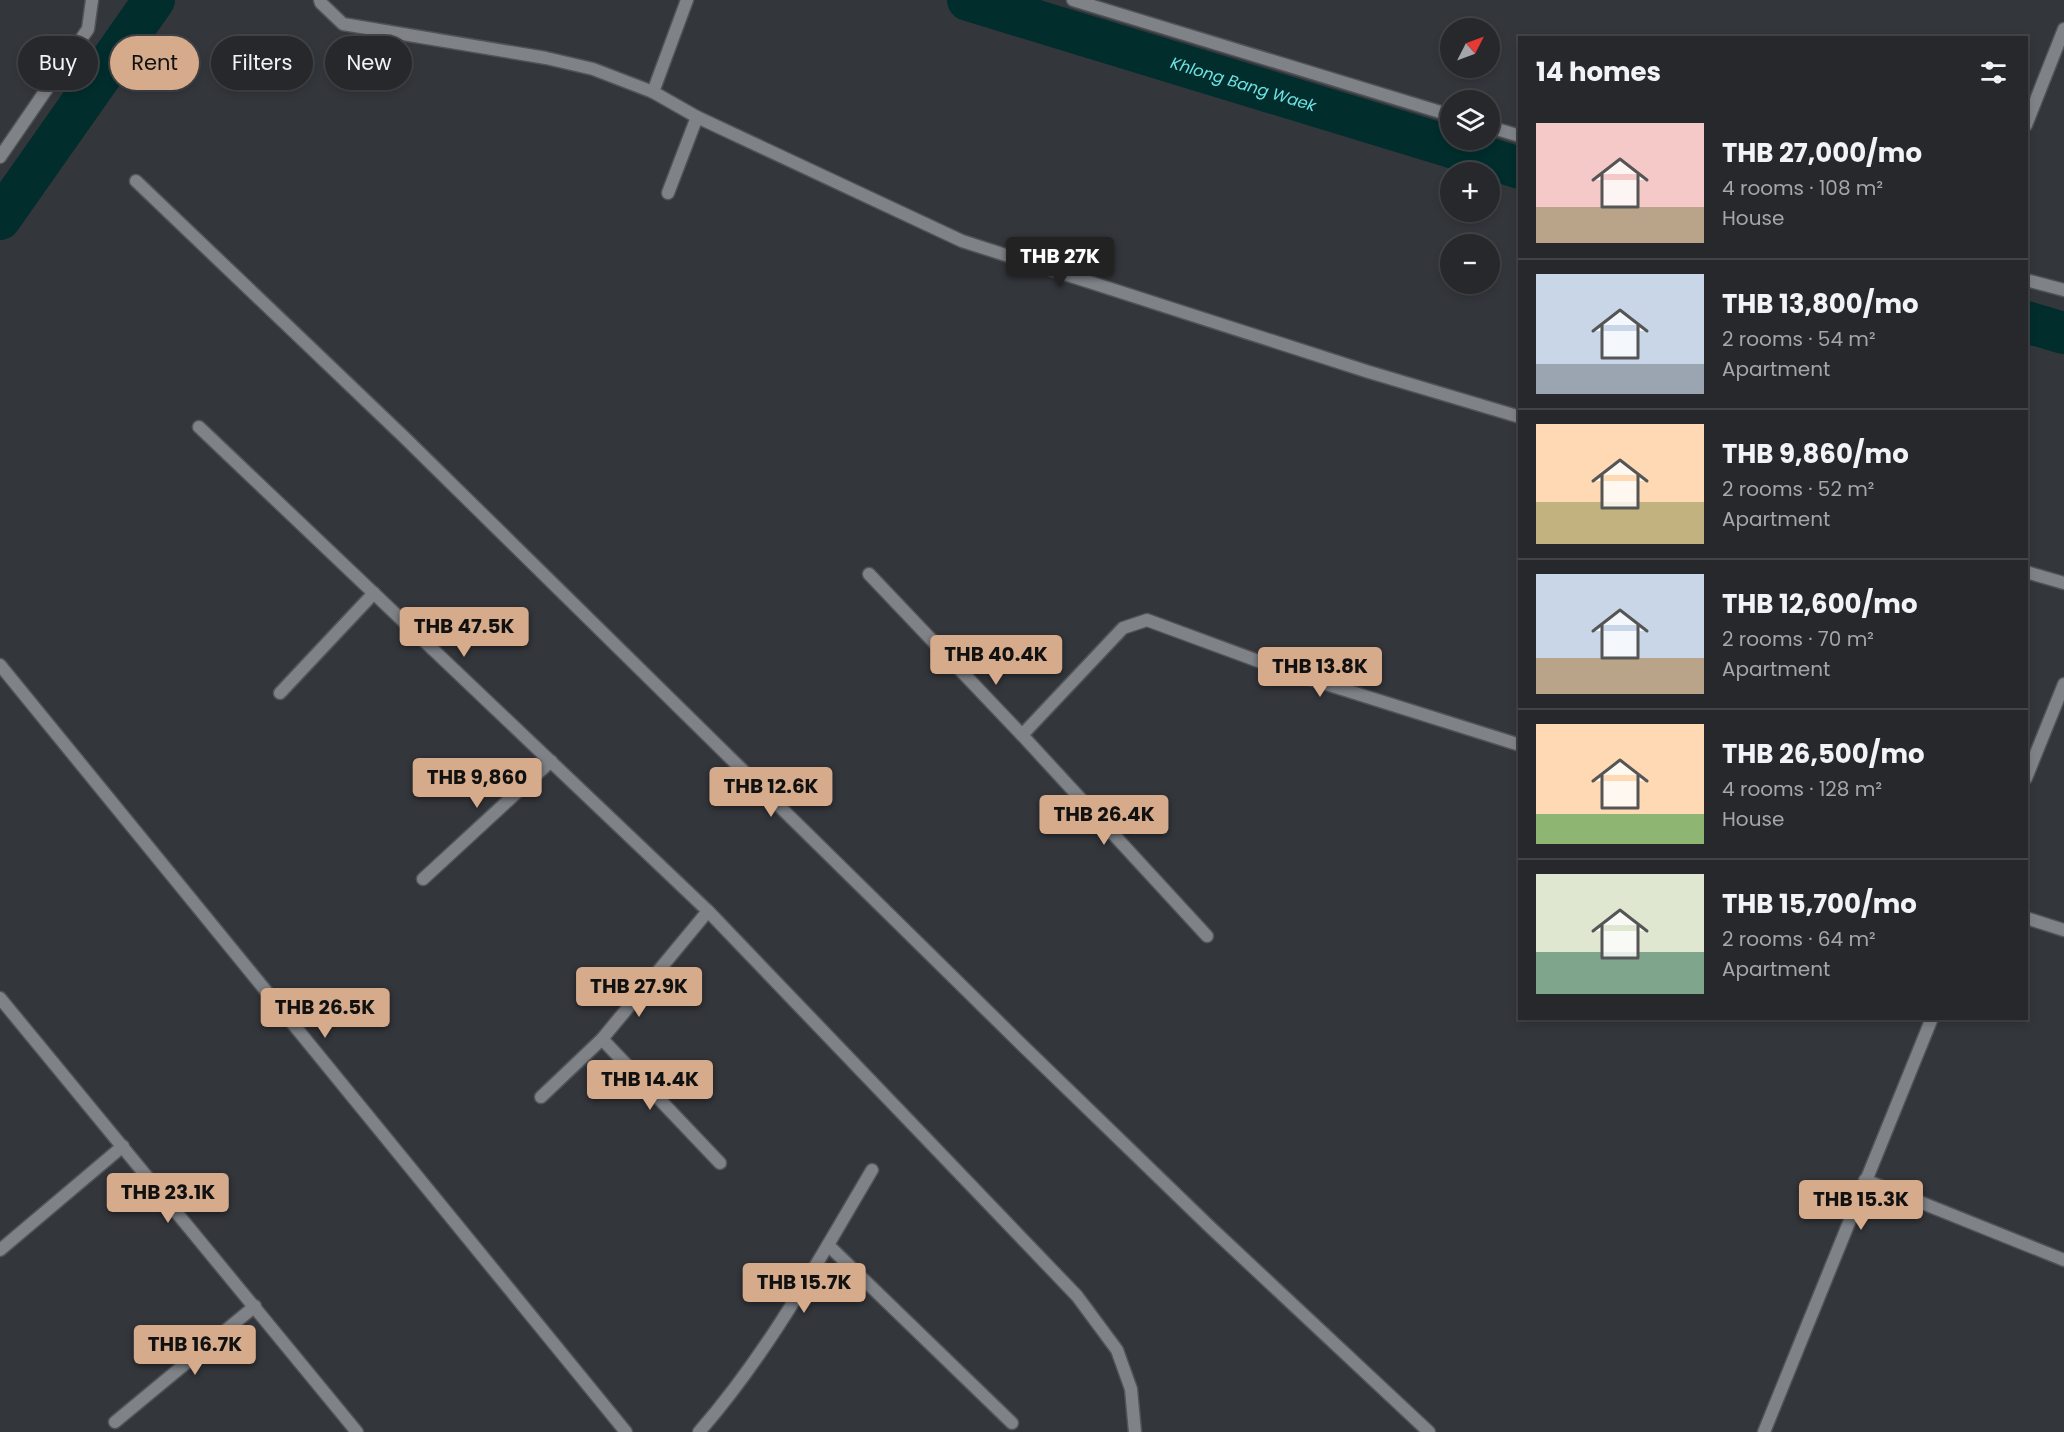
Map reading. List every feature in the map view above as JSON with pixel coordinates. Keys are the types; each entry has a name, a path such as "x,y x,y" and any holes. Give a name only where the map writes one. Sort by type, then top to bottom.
{"street":[{"path":"0,157 88,29 92,0"},
{"path":"320,0 344,24 546,58 593,69 653,92 697,117 962,241 1358,368 1518,416"},
{"path":"653,92 687,0"},
{"path":"1073,0 1440,112"},
{"path":"2028,120 2064,29"},
{"path":"668,193 697,117"},
{"path":"1500,130 1518,135"},
{"path":"136,181 405,438 1209,1226 1429,1432"},
{"path":"2028,281 2064,290"},
{"path":"198,427 708,911 1077,1296 1117,1350 1131,1389 1135,1432"},
{"path":"2028,573 2064,583"},
{"path":"869,574 1022,735 1207,936"},
{"path":"280,693 374,593"},
{"path":"1022,735 1123,628 1147,620 1288,672 1518,744"},
{"path":"0,665 626,1432"},
{"path":"2028,773 2064,684"},
{"path":"423,879 551,761"},
{"path":"541,1097 602,1039 708,911"},
{"path":"2028,919 2064,930"},
{"path":"0,998 357,1432"},
{"path":"1764,1432 1931,1020"},
{"path":"602,1039 720,1162"},
{"path":"0,1250 123,1146"},
{"path":"699,1432 774,1335 872,1170"},
{"path":"1865,1180 2064,1260"},
{"path":"828,1245 1012,1424"},
{"path":"115,1422 255,1306"}],"waterway":[{"path":"0,219 154,0"},
{"name":"Khlong Bang Waek","path":"968,0 1518,167"},
{"name":"Khlong Bang Waek","path":"2028,323 2064,333"}]}
